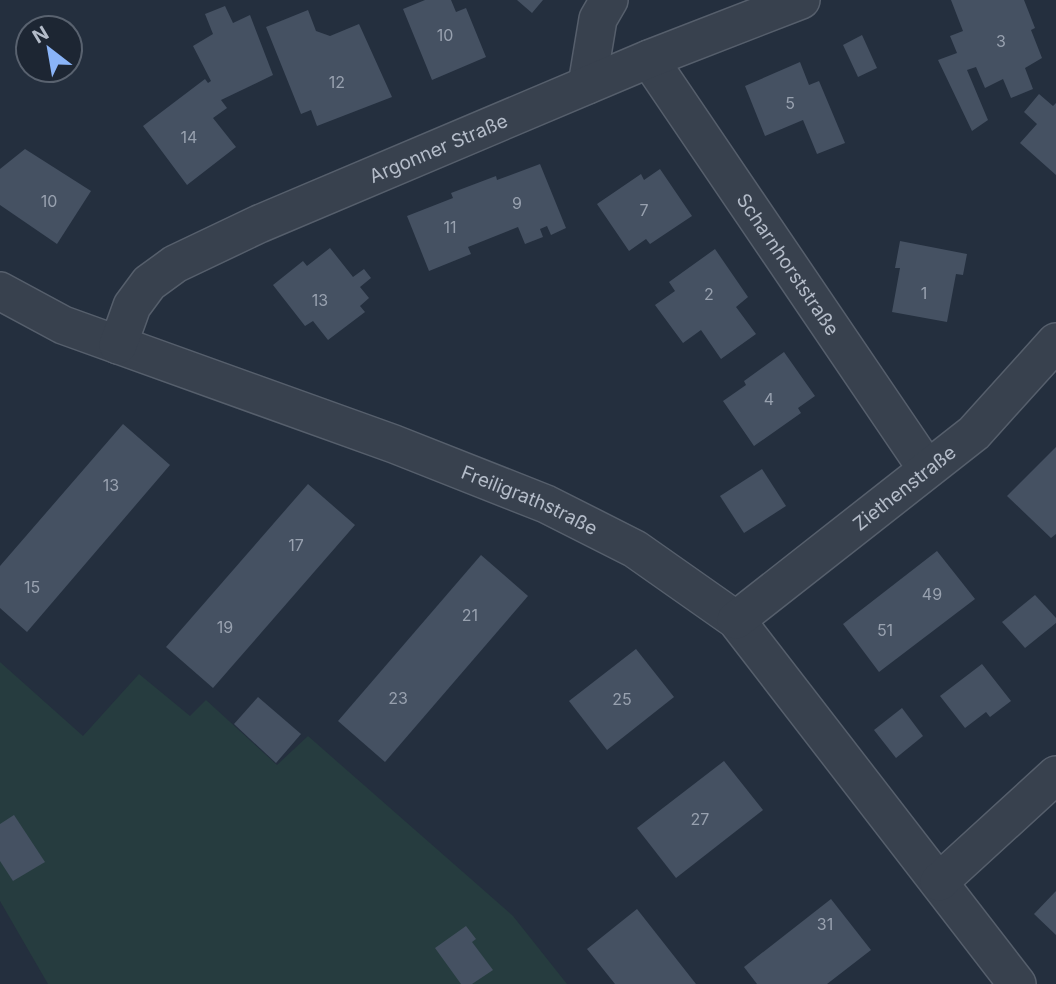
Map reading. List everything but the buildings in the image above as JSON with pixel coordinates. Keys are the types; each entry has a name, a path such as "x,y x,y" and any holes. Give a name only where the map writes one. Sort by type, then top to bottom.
{"street":[{"path":"587,85 598,19 609,0"},
{"name":"Argonner Straße","path":"118,345 132,306 149,283 175,264 259,224 587,85 801,0"},
{"name":"Scharnhorststraße","path":"649,59 927,469"},
{"name":"Freiligrathstraße","path":"0,291 63,325 394,444 546,504 635,549 736,620 1017,984"},
{"name":"Ziethenstraße","path":"736,620 974,433 1056,342"},
{"path":"939,882 1056,775"}],"green space":[{"path":"0,662 83,736 139,674 190,716 206,700 277,765 308,736 513,916 567,984 48,984 0,901"}]}
